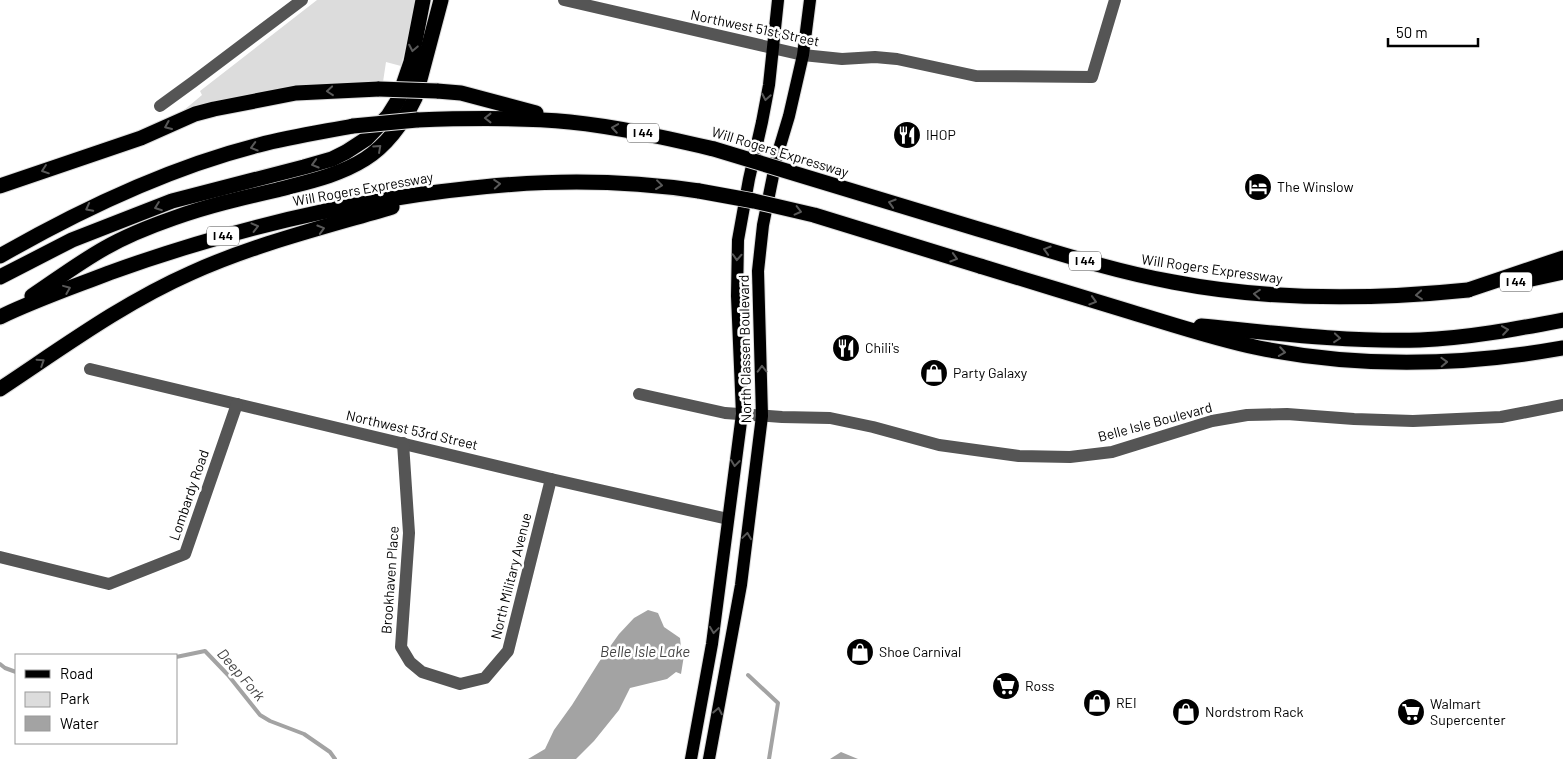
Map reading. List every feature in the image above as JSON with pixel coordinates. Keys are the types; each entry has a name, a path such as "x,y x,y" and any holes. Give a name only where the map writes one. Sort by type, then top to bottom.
{"highway":[{"path":"0,277 72,240 172,201 332,159 353,148 366,139 388,116 398,100 411,62 423,0"},
{"path":"3,315 104,248 131,235 175,218 224,203 324,178 367,158 390,137 410,110 422,76 441,0"},
{"path":"435,24 448,0"},
{"path":"0,186 141,138 195,114 296,93 379,89 461,93 571,122"},
{"name":"Will Rogers Expressway","path":"0,256 98,204 166,175 259,145 353,126 417,120 515,118 571,122 659,136 714,149 1061,254 1137,275 1249,293 1326,298 1402,296 1468,290 1563,272"},
{"path":"0,174 22,178"},
{"name":"Will Rogers Expressway","path":"3,315 134,264 197,243 300,216 449,190 491,185 577,181 656,184 754,200 814,215 1167,323 1260,348 1329,358 1406,363 1497,358 1563,348"},
{"path":"0,388 112,316 151,293 192,273 260,247 449,190"},
{"path":"1468,290 1563,258"},
{"path":"1167,323 1344,339 1422,340 1472,335 1563,320"}],"main road":[{"name":"North Classen Boulevard","path":"691,759 712,644 742,414 737,296 738,240 748,179 762,122 774,49 778,0"},
{"name":"North Classen Boulevard","path":"709,759 741,585 762,416 758,271 763,225 777,156 789,116 802,55 810,0"},
{"path":"720,582 741,585"}],"street":[{"path":"160,106 302,0"},
{"name":"Northwest 51st Street","path":"564,0 802,55 842,59 875,57 897,59 976,76 1092,77 1115,0"},
{"name":"Northwest 53rd Street","path":"90,369 551,479 728,519"},
{"name":"Belle Isle Boulevard","path":"639,394 725,413 830,418 873,427 939,445 1019,456 1070,458 1112,452 1212,421 1247,415 1287,414 1413,421 1501,417 1563,405"},
{"name":"Lombardy Road","path":"0,557 109,584 185,554 237,404"},
{"name":"Brookhaven Place","path":"403,443 410,533 401,647 410,662 422,672 460,684"},
{"name":"North Military Avenue","path":"460,684 485,678 508,651 551,479"}],"green space":[{"path":"317,0 417,0 401,66 386,62 383,82 177,116 202,95 200,91"}],"water":[{"name":"Belle Isle Lake","path":"648,610 658,613 664,627 680,638 681,648 685,649 681,674 676,672 667,679 630,688 619,710 594,741 576,759 528,759 545,749 554,730 619,634 634,618"},
{"path":"841,752 858,759 830,759"}],"waterway":[{"name":"Deep Fork","path":"178,657 205,651 228,675 260,715 270,721 304,734 330,752 335,759"},
{"name":"Deep Fork","path":"0,664 15,672"},
{"path":"748,675 778,703 769,759"}],"place":[{"name":"IHOP","path":"907,135"},
{"name":"The Winslow","path":"1258,187"},
{"name":"Chili's","path":"846,348"},
{"name":"Party Galaxy","path":"934,373"},
{"name":"Shoe Carnival","path":"860,652"},
{"name":"Ross","path":"1006,686"},
{"name":"REI","path":"1097,703"},
{"name":"Nordstrom Rack","path":"1186,712"},
{"name":"Walmart Supercenter","path":"1411,712"}]}
